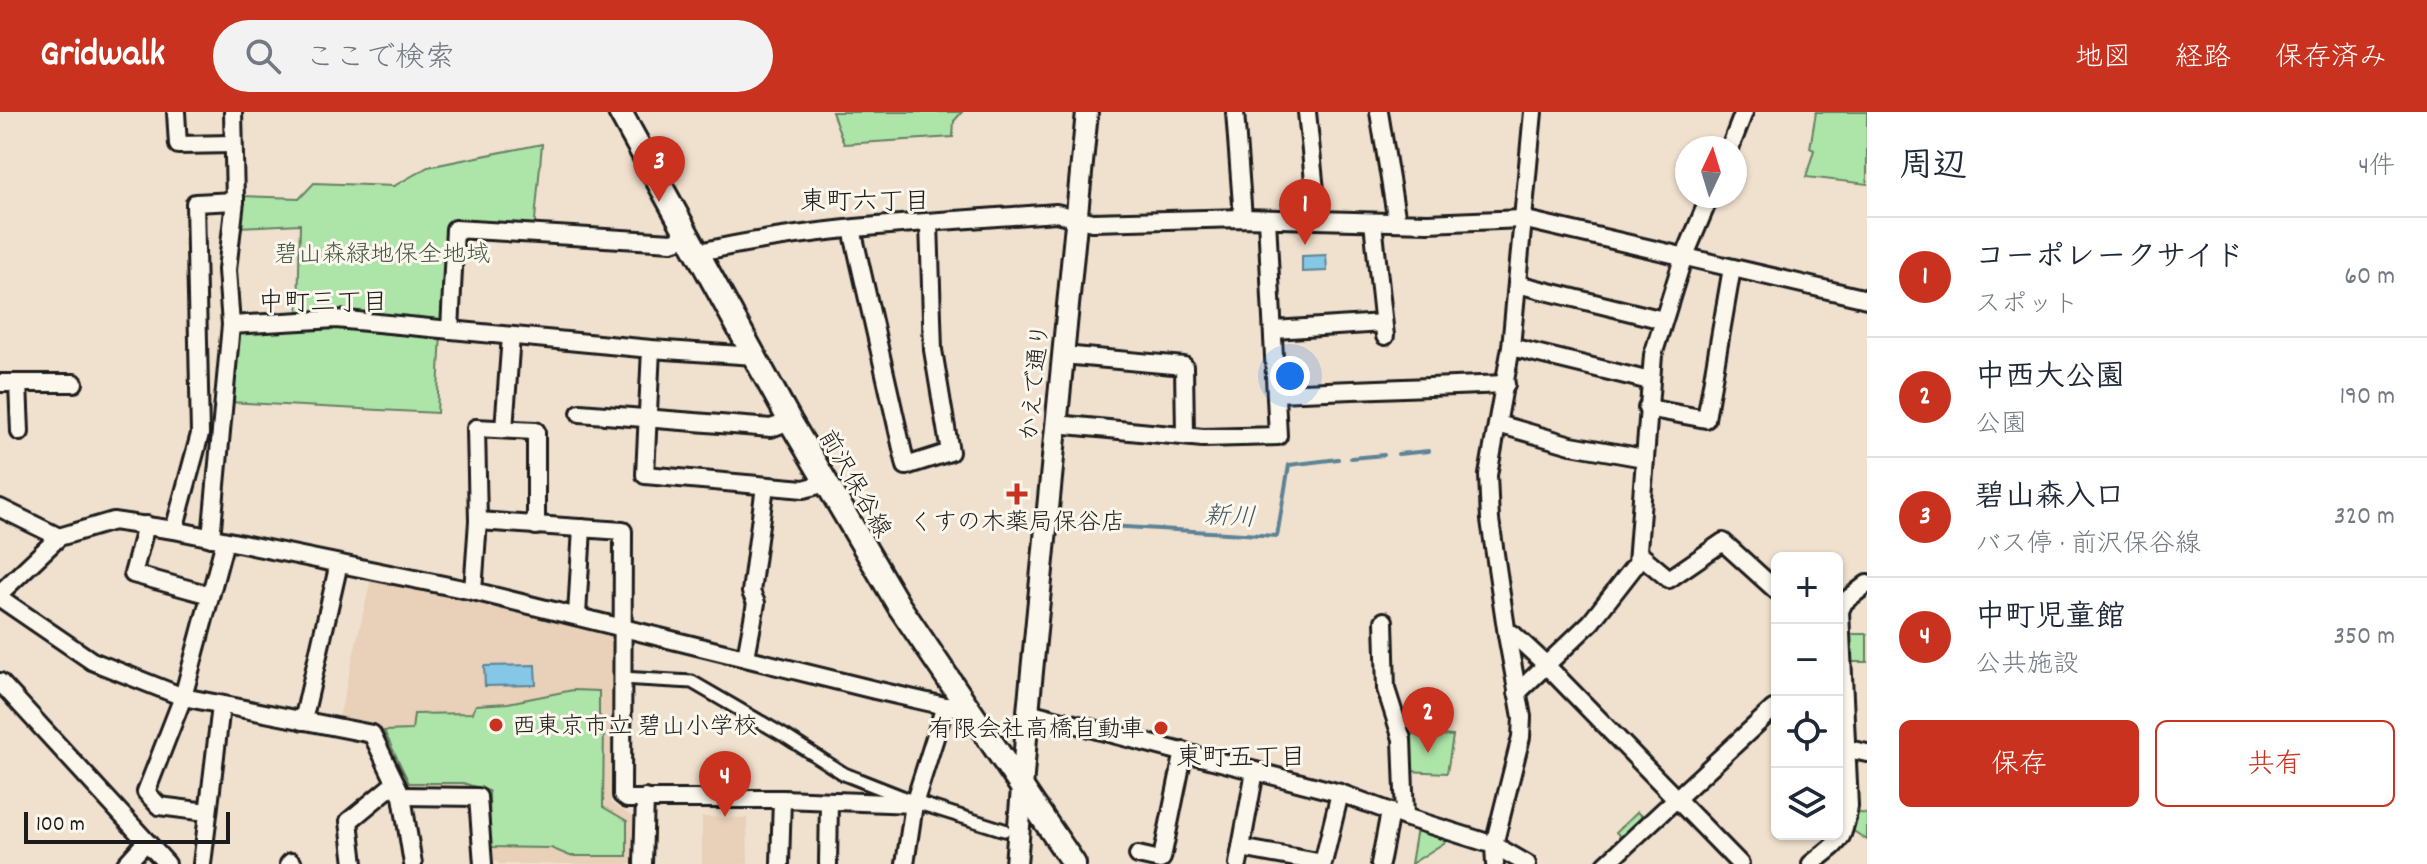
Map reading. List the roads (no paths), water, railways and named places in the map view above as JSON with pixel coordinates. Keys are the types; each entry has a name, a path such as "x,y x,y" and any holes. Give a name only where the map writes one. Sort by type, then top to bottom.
{"main road":[{"name":"前沢保谷線","path":"620,112 790,421 899,606 1074,864"}],"street":[{"path":"176,112 178,145 233,144"},
{"path":"207,812 159,806 146,792 183,697 210,595 218,540 231,325 227,270 235,201 233,112"},
{"name":"かえで通り","path":"1022,791 1087,112"},
{"path":"1235,112 1243,218"},
{"path":"1307,112 1318,220"},
{"path":"1379,112 1397,222"},
{"path":"1495,864 1494,845 1521,737 1522,717 1490,520 1488,475 1511,347 1533,112"},
{"path":"1735,136 1744,112"},
{"path":"174,530 200,434 195,203 235,201"},
{"path":"1517,693 1591,622 1637,563 1653,355 1684,256 1705,208"},
{"path":"450,330 455,229 691,245 1056,213 1092,222 1243,218 1373,222 1522,219 1867,299"},
{"path":"1056,424 1218,438 1278,436 1267,219"},
{"path":"852,229 906,466 950,452 933,350 929,222"},
{"path":"1274,330 1384,330 1373,222"},
{"path":"1647,408 1706,419 1732,268"},
{"path":"1517,284 1663,320"},
{"path":"231,325 336,319 755,356"},
{"path":"504,429 511,336"},
{"path":"1511,347 1650,381"},
{"path":"651,349 645,475 804,489 826,483"},
{"path":"1063,355 1184,366 1185,435"},
{"path":"0,383 74,383"},
{"path":"18,383 20,432"},
{"path":"1276,393 1506,384"},
{"path":"580,413 771,428 790,421"},
{"path":"1498,424 1571,445 1644,458"},
{"path":"473,591 478,521 476,428 536,431 536,526"},
{"path":"746,657 756,603 751,592 765,486"},
{"path":"0,508 59,537"},
{"path":"413,864 399,790 372,734 183,697 92,661 0,596 59,537 113,521 174,530 473,591 945,706 971,709"},
{"path":"478,521 623,531 622,795 627,799 914,803"},
{"path":"146,525 133,574 210,595"},
{"path":"577,615 582,528"},
{"path":"1638,553 1667,579 1723,542 1771,586"},
{"path":"303,721 337,572 336,565"},
{"path":"1840,624 1844,602 1867,584"},
{"path":"1380,864 1397,815 1402,739 1386,689 1384,621"},
{"path":"1507,635 1513,634 1547,666 1740,864"},
{"path":"621,678 692,682 844,774 914,803 1004,830"},
{"path":"0,682 167,864"},
{"path":"1811,864 1841,840 1848,749 1843,688"},
{"path":"202,864 221,706"},
{"path":"905,864 914,803 945,706"},
{"path":"1606,864 1771,711"},
{"path":"1028,712 1340,793 1397,815 1494,845 1527,864"},
{"path":"1848,749 1867,753"},
{"path":"1138,855 1162,858 1184,751"},
{"path":"1255,771 1240,856 1323,863 1340,793"},
{"path":"354,864 349,821 399,790 478,797 483,864"},
{"path":"1016,864 1022,791"},
{"path":"1845,793 1867,808"},
{"path":"643,864 645,798"},
{"path":"780,864 782,799"},
{"path":"828,864 829,802"},
{"path":"126,864 146,842"}],"water":[{"path":"1326,255 1327,271 1302,272 1302,256"},
{"path":"535,665 536,685 485,686 484,666"}],"waterway":[{"name":"新川","path":"1398,454 1429,451"},
{"name":"新川","path":"1351,458 1384,455"},
{"name":"新川","path":"1058,523 1277,536 1289,465 1338,459"}],"place":[{"name":"碧山森入口","path":"659,202"},
{"name":"コーポレークサイド","path":"1305,245"},
{"name":"くすの木薬局保谷店","path":"1017,494"},
{"name":"西東京市立 碧山小学校","path":"496,725"},
{"name":"有限会社高橋自動車","path":"1161,728"},
{"name":"中西大公園","path":"1428,753"},
{"name":"中町児童館","path":"725,817"}],"district":[{"name":"東町六丁目","path":"865,200"},
{"name":"中町三丁目","path":"323,301"},
{"name":"東町五丁目","path":"1241,756"}],"park label":[{"name":"碧山森緑地保全地域","path":"382,253"}]}
